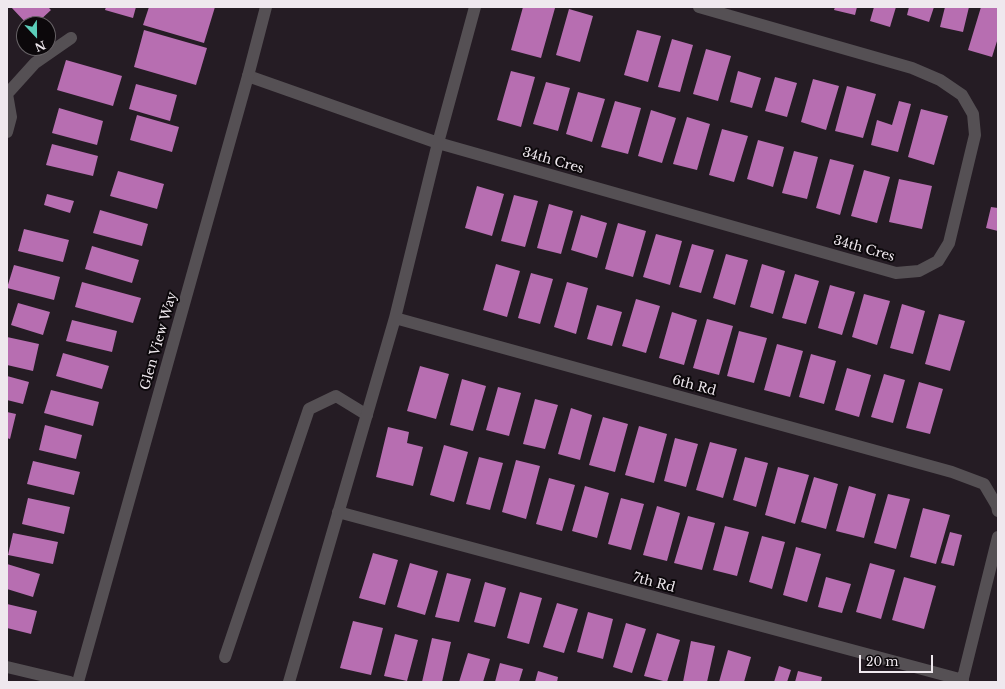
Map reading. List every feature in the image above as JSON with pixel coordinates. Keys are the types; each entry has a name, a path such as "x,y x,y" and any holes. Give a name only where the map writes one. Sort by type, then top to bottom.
{"street":[{"name":"Glen View Way","path":"78,682 266,7"},
{"path":"289,682 395,318 438,143 475,7"},
{"name":"34th Cres","path":"248,76 438,143 896,273 919,271 938,261 949,243 975,135 973,114 962,95 940,80 912,68 699,7"},
{"path":"7,132 11,117 7,94 35,62 71,38"},
{"name":"6th Rd","path":"395,318 952,472 984,484 997,506 998,511"},
{"path":"225,657 309,409 336,396 367,415"},
{"name":"7th Rd","path":"338,512 963,681"},
{"path":"963,681 998,537"},
{"path":"7,666 70,682"}],"building":[{"path":"11,7 48,7 51,10 45,16 19,16"},
{"path":"106,7 136,7 133,18 105,10"},
{"path":"149,7 215,7 204,43 143,25"},
{"path":"523,7 555,8 541,58 511,50"},
{"path":"835,7 857,7 855,15 834,10"},
{"path":"874,7 896,7 890,27 870,21"},
{"path":"909,7 934,7 929,22 907,15"},
{"path":"945,7 969,7 963,32 940,27"},
{"path":"981,7 998,8 998,38 992,57 968,50"},
{"path":"569,9 593,16 580,62 556,55"},
{"path":"144,30 207,48 196,85 134,67"},
{"path":"637,30 661,36 648,82 624,75"},
{"path":"672,39 693,45 680,92 658,87"},
{"path":"706,49 731,56 718,101 693,94"},
{"path":"66,60 122,76 113,106 57,90"},
{"path":"511,71 535,77 521,127 497,120"},
{"path":"738,71 761,78 752,108 730,102"},
{"path":"775,77 797,83 787,117 765,111"},
{"path":"813,79 839,86 826,130 801,122"},
{"path":"546,82 570,88 558,131 533,124"},
{"path":"136,84 177,95 170,121 129,109"},
{"path":"847,86 876,94 863,138 835,131"},
{"path":"578,92 605,99 592,142 566,134"},
{"path":"615,101 641,108 628,154 601,147"},
{"path":"899,101 911,104 898,152 871,145 877,120 892,125"},
{"path":"59,108 103,121 97,145 52,133"},
{"path":"921,109 948,116 934,165 908,157"},
{"path":"651,110 676,118 662,163 638,156"},
{"path":"137,115 179,127 172,152 130,140"},
{"path":"687,117 710,124 697,170 673,164"},
{"path":"722,129 748,136 734,182 709,175"},
{"path":"758,140 784,147 773,187 747,179"},
{"path":"52,144 98,156 93,176 46,165"},
{"path":"794,151 818,157 807,199 782,193"},
{"path":"830,159 854,165 840,215 816,208"},
{"path":"864,170 890,177 877,223 851,216"},
{"path":"118,171 164,184 157,209 110,196"},
{"path":"899,179 932,186 922,229 889,222"},
{"path":"477,186 504,194 492,236 465,228"},
{"path":"47,194 74,201 70,213 44,205"},
{"path":"514,195 538,201 525,247 501,241"},
{"path":"549,204 573,211 561,254 537,248"},
{"path":"991,207 998,208 998,231 986,228"},
{"path":"100,210 148,224 142,246 93,233"},
{"path":"581,215 607,223 597,258 571,250"},
{"path":"618,223 646,231 633,277 605,269"},
{"path":"24,229 69,240 63,262 18,251"},
{"path":"656,234 682,241 670,285 643,277"},
{"path":"692,244 714,250 701,293 679,287"},
{"path":"92,246 139,260 132,283 85,269"},
{"path":"726,254 748,260 735,305 713,298"},
{"path":"496,264 520,271 507,317 483,310"},
{"path":"762,264 785,271 773,314 750,307"},
{"path":"14,265 60,277 54,300 7,288"},
{"path":"531,273 553,279 540,324 518,318"},
{"path":"795,274 819,281 806,324 782,318"},
{"path":"82,282 141,298 133,323 75,307"},
{"path":"567,282 588,288 576,334 554,327"},
{"path":"830,285 855,292 842,335 818,328"},
{"path":"864,294 890,301 877,345 852,337"},
{"path":"636,299 660,306 646,353 622,346"},
{"path":"18,303 50,312 43,335 11,325"},
{"path":"902,304 925,311 913,354 890,348"},
{"path":"597,305 622,312 612,346 587,339"},
{"path":"672,312 697,320 684,365 659,358"},
{"path":"939,314 965,321 950,371 925,364"},
{"path":"707,319 733,326 719,375 693,368"},
{"path":"72,320 117,331 112,352 66,341"},
{"path":"739,331 767,338 754,383 727,376"},
{"path":"7,337 39,344 33,371 7,365"},
{"path":"777,344 803,351 790,397 764,390"},
{"path":"63,353 109,366 102,389 56,376"},
{"path":"811,354 836,361 824,404 799,397"},
{"path":"420,366 449,374 436,419 407,411"},
{"path":"847,368 871,375 859,417 835,410"},
{"path":"884,374 905,380 893,423 871,417"},
{"path":"7,376 29,382 23,404 7,400"},
{"path":"462,379 486,386 473,431 450,425"},
{"path":"919,382 943,389 930,434 906,428"},
{"path":"498,387 521,393 509,436 486,430"},
{"path":"51,390 99,402 93,426 44,413"},
{"path":"535,399 558,405 545,449 523,444"},
{"path":"571,408 592,415 580,460 558,454"},
{"path":"7,412 16,414 10,439 7,438"},
{"path":"603,417 628,424 615,472 589,465"},
{"path":"45,425 82,435 76,459 39,450"},
{"path":"639,426 667,434 654,483 625,475"},
{"path":"388,427 409,432 407,443 423,447 413,486 376,477"},
{"path":"675,438 698,444 686,487 664,481"},
{"path":"710,442 737,449 723,498 696,490"},
{"path":"444,445 468,452 454,502 430,495"},
{"path":"479,457 503,463 490,510 466,504"},
{"path":"745,457 768,463 756,507 733,500"},
{"path":"516,460 540,466 526,519 502,512"},
{"path":"33,461 80,472 74,495 27,484"},
{"path":"778,467 809,475 795,524 765,515"},
{"path":"814,477 838,484 826,529 801,522"},
{"path":"549,478 575,485 562,531 536,524"},
{"path":"585,486 609,493 597,538 572,531"},
{"path":"849,486 876,494 864,538 836,531"},
{"path":"888,494 910,499 896,549 874,543"},
{"path":"28,498 70,507 64,534 22,524"},
{"path":"621,498 644,504 631,550 608,544"},
{"path":"657,506 680,513 667,561 643,555"},
{"path":"923,508 950,515 936,564 910,557"},
{"path":"688,516 715,523 702,570 674,563"},
{"path":"725,526 749,532 737,576 713,570"},
{"path":"950,532 962,535 954,566 941,563"},
{"path":"13,533 58,542 53,564 8,555"},
{"path":"762,536 785,542 772,589 749,582"},
{"path":"796,547 821,554 807,602 783,595"},
{"path":"373,553 398,560 385,605 359,598"},
{"path":"410,563 438,571 425,615 397,607"},
{"path":"870,563 895,570 881,619 856,612"},
{"path":"7,564 40,574 33,597 7,589"},
{"path":"447,573 471,579 459,622 435,617"},
{"path":"826,577 851,584 842,613 818,607"},
{"path":"904,577 936,586 924,629 892,620"},
{"path":"485,582 506,588 495,627 474,622"},
{"path":"520,592 542,598 529,644 507,638"},
{"path":"557,603 578,609 564,653 543,647"},
{"path":"7,604 37,611 31,634 7,628"},
{"path":"588,612 613,619 603,659 577,652"},
{"path":"353,621 383,628 371,675 340,668"},
{"path":"626,623 646,629 632,673 613,667"},
{"path":"657,633 680,640 667,682 644,676"},
{"path":"395,634 418,640 407,681 384,676"},
{"path":"432,638 451,642 442,682 422,682"},
{"path":"691,641 715,646 707,682 683,682"},
{"path":"728,650 751,657 744,682 719,682"},
{"path":"468,653 490,659 483,682 459,682"},
{"path":"500,663 523,669 519,682 495,682"},
{"path":"779,666 791,670 787,682 774,682"},
{"path":"538,671 558,677 557,682 535,682"},
{"path":"798,671 822,677 821,682 795,682"}]}
